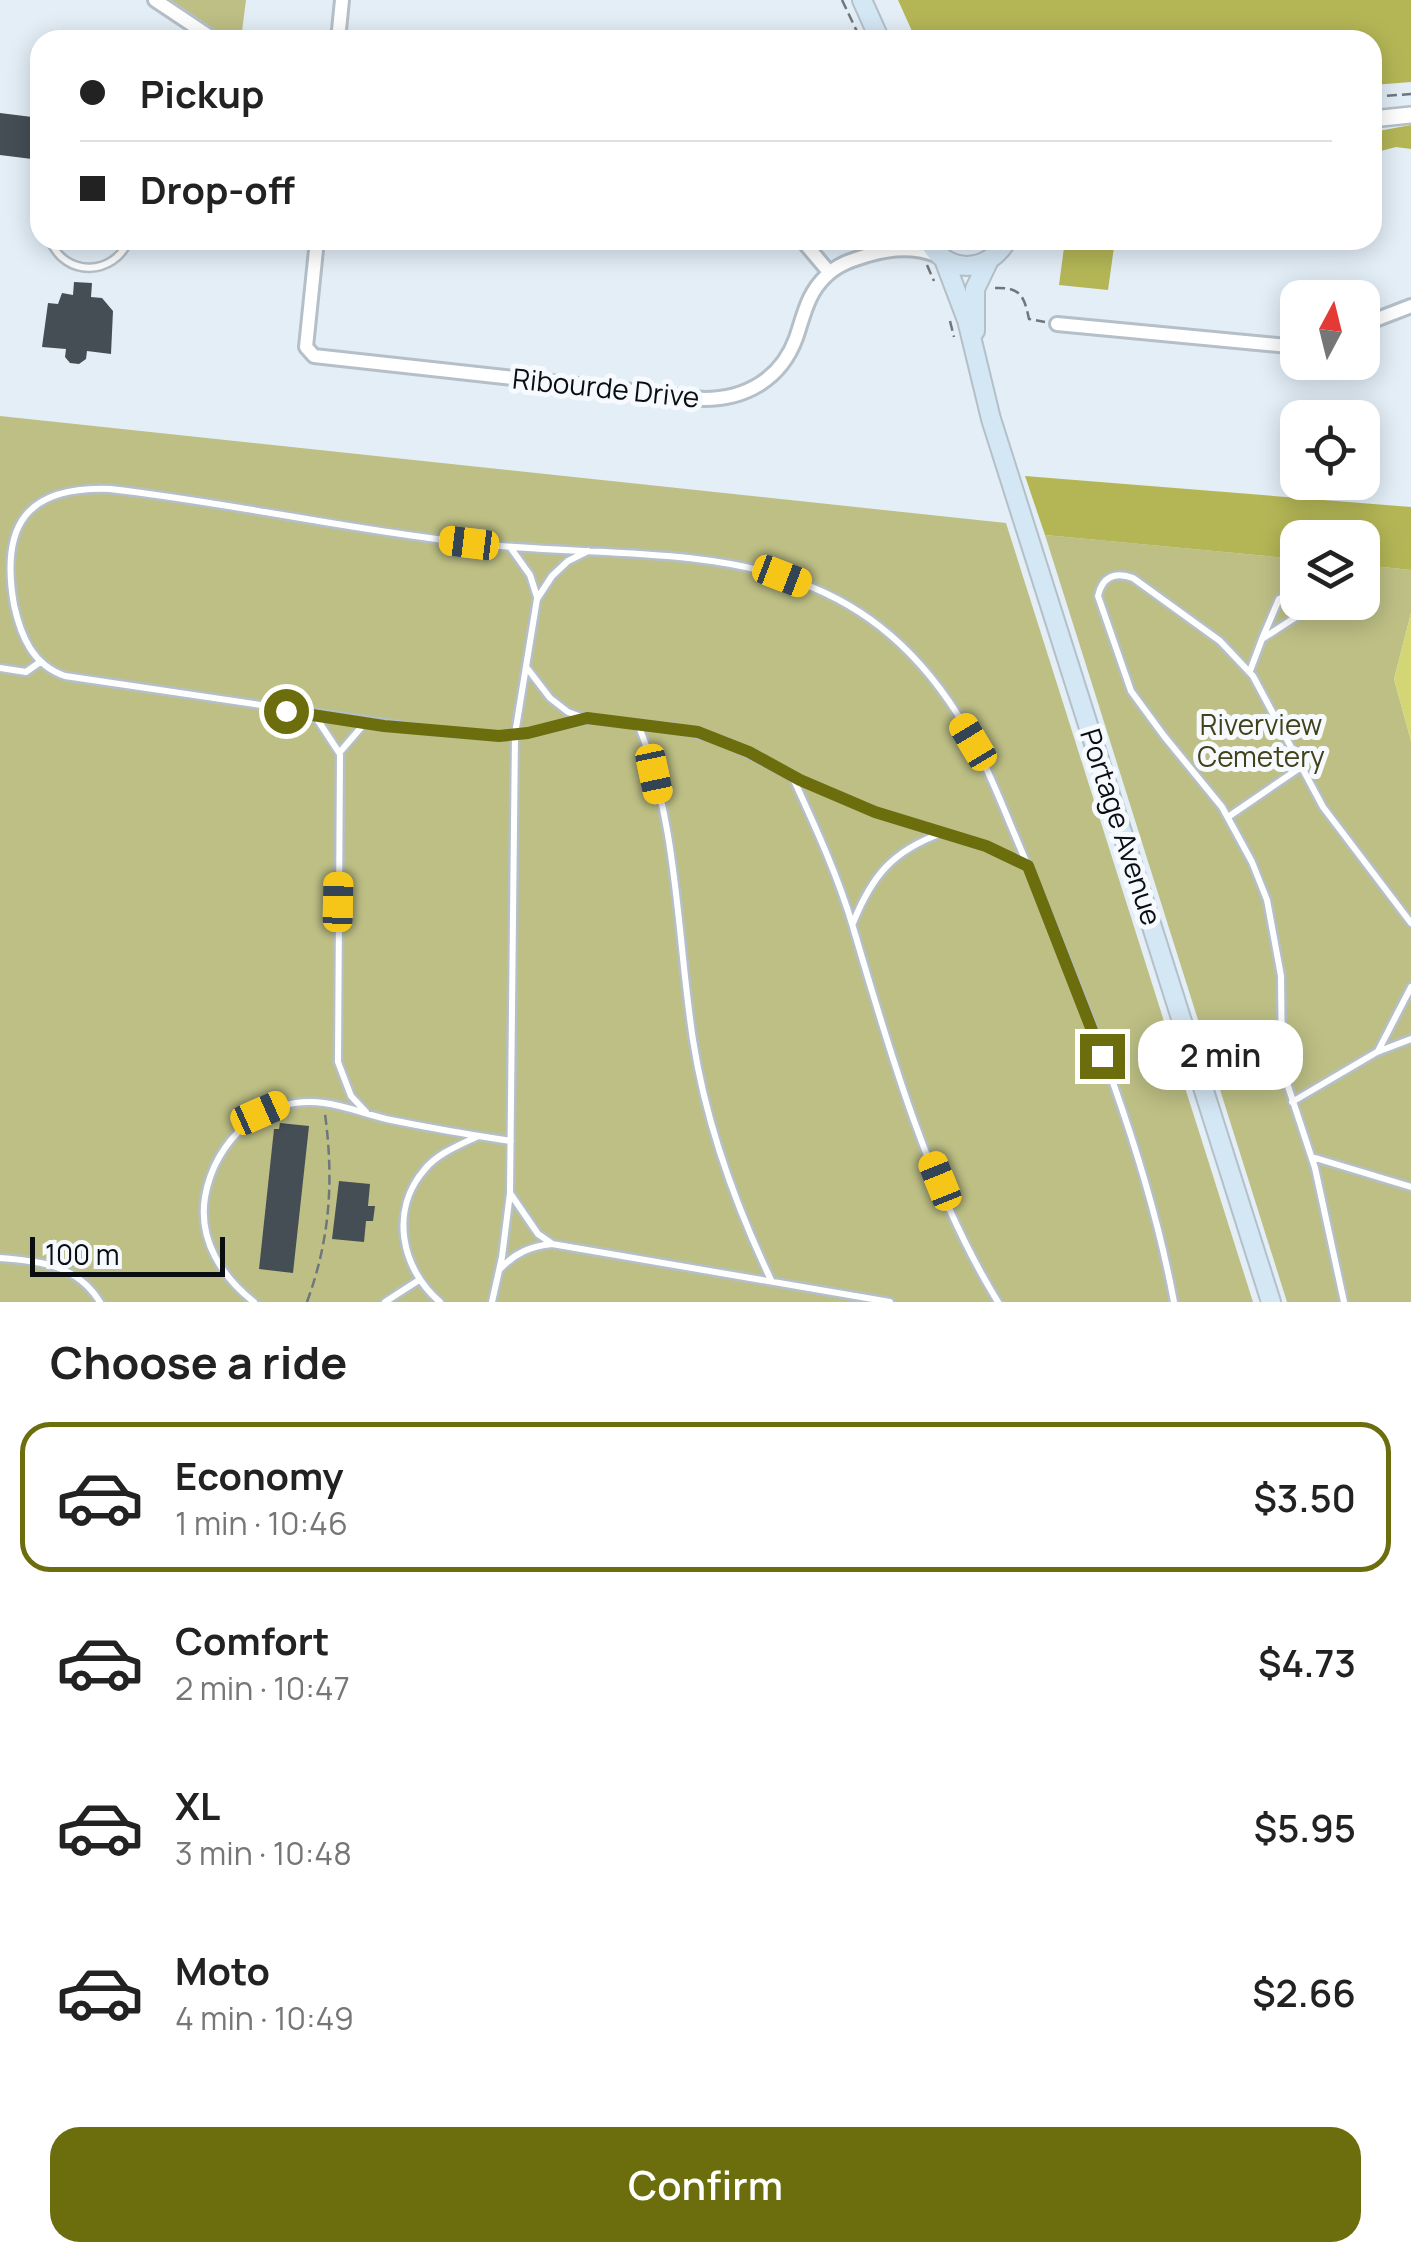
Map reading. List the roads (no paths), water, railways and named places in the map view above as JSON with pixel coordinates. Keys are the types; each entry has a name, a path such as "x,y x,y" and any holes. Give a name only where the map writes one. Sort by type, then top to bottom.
{"main road":[{"path":"862,0 876,30"},
{"path":"936,252 974,266 988,262 1001,250"},
{"name":"Portage Avenue","path":"936,252 976,351 992,419 1271,1302"},
{"name":"Portage Avenue","path":"976,351 976,289 988,262"}],"street":[{"path":"155,0 200,30"},
{"path":"339,30 342,0"},
{"path":"1382,117 1411,114"},
{"name":"Ribourde Drive","path":"317,250 307,327 308,353 462,373 720,398 750,390 781,365 809,298 828,272"},
{"path":"810,250 828,272 879,250"},
{"path":"1380,318 1411,306"},
{"path":"1057,324 1280,345"}],"lane":[{"path":"56,250 62,259 90,269 106,266 124,250"},
{"path":"587,718 515,734 462,734 65,676 48,670 31,653 8,580 9,542 22,518 34,507 71,491 148,494 350,528 510,547 672,554 746,566 815,590 882,628 910,652 956,714 973,742 1028,866 1118,1104 1147,1193 1174,1302"},
{"path":"492,1302 510,1193 515,734 537,598 530,575 510,547"},
{"path":"537,598 568,561 589,551"},
{"path":"1344,1302 1311,1156 1282,1068 1281,976 1272,917 1259,877 1228,817 1132,691 1098,596 1102,583 1116,574 1132,578 1220,641 1250,672 1322,807 1411,923"},
{"path":"1250,672 1280,598"},
{"path":"1262,639 1292,620"},
{"path":"0,668 26,672 40,662"},
{"path":"527,668 550,698 568,712 724,740 792,776 875,812 986,846 1028,866"},
{"path":"314,715 340,754 338,1062 352,1096 367,1113"},
{"path":"340,754 366,723"},
{"path":"638,724 662,813 692,1038 706,1107 736,1200 771,1280"},
{"path":"1228,817 1301,767"},
{"path":"792,776 852,924 889,1052 958,1224 998,1302"},
{"path":"852,924 882,868 923,840 942,833"},
{"path":"1377,1052 1411,987"},
{"path":"1292,1102 1377,1052 1411,1039"},
{"path":"254,1302 228,1279 207,1238 204,1213 210,1178 228,1143 260,1113 279,1105 323,1103 511,1141"},
{"path":"440,1302 419,1280 406,1253 405,1208 413,1186 426,1168 449,1150 478,1136"},
{"path":"1311,1156 1411,1187"},
{"path":"510,1193 538,1234 552,1244"},
{"path":"499,1270 518,1253 552,1244 890,1302"},
{"path":"0,1258 37,1261 71,1272 84,1280 100,1302"},
{"path":"385,1302 419,1280"}],"park label":[{"name":"Riverview Cemetery","path":"1261,741"}]}
